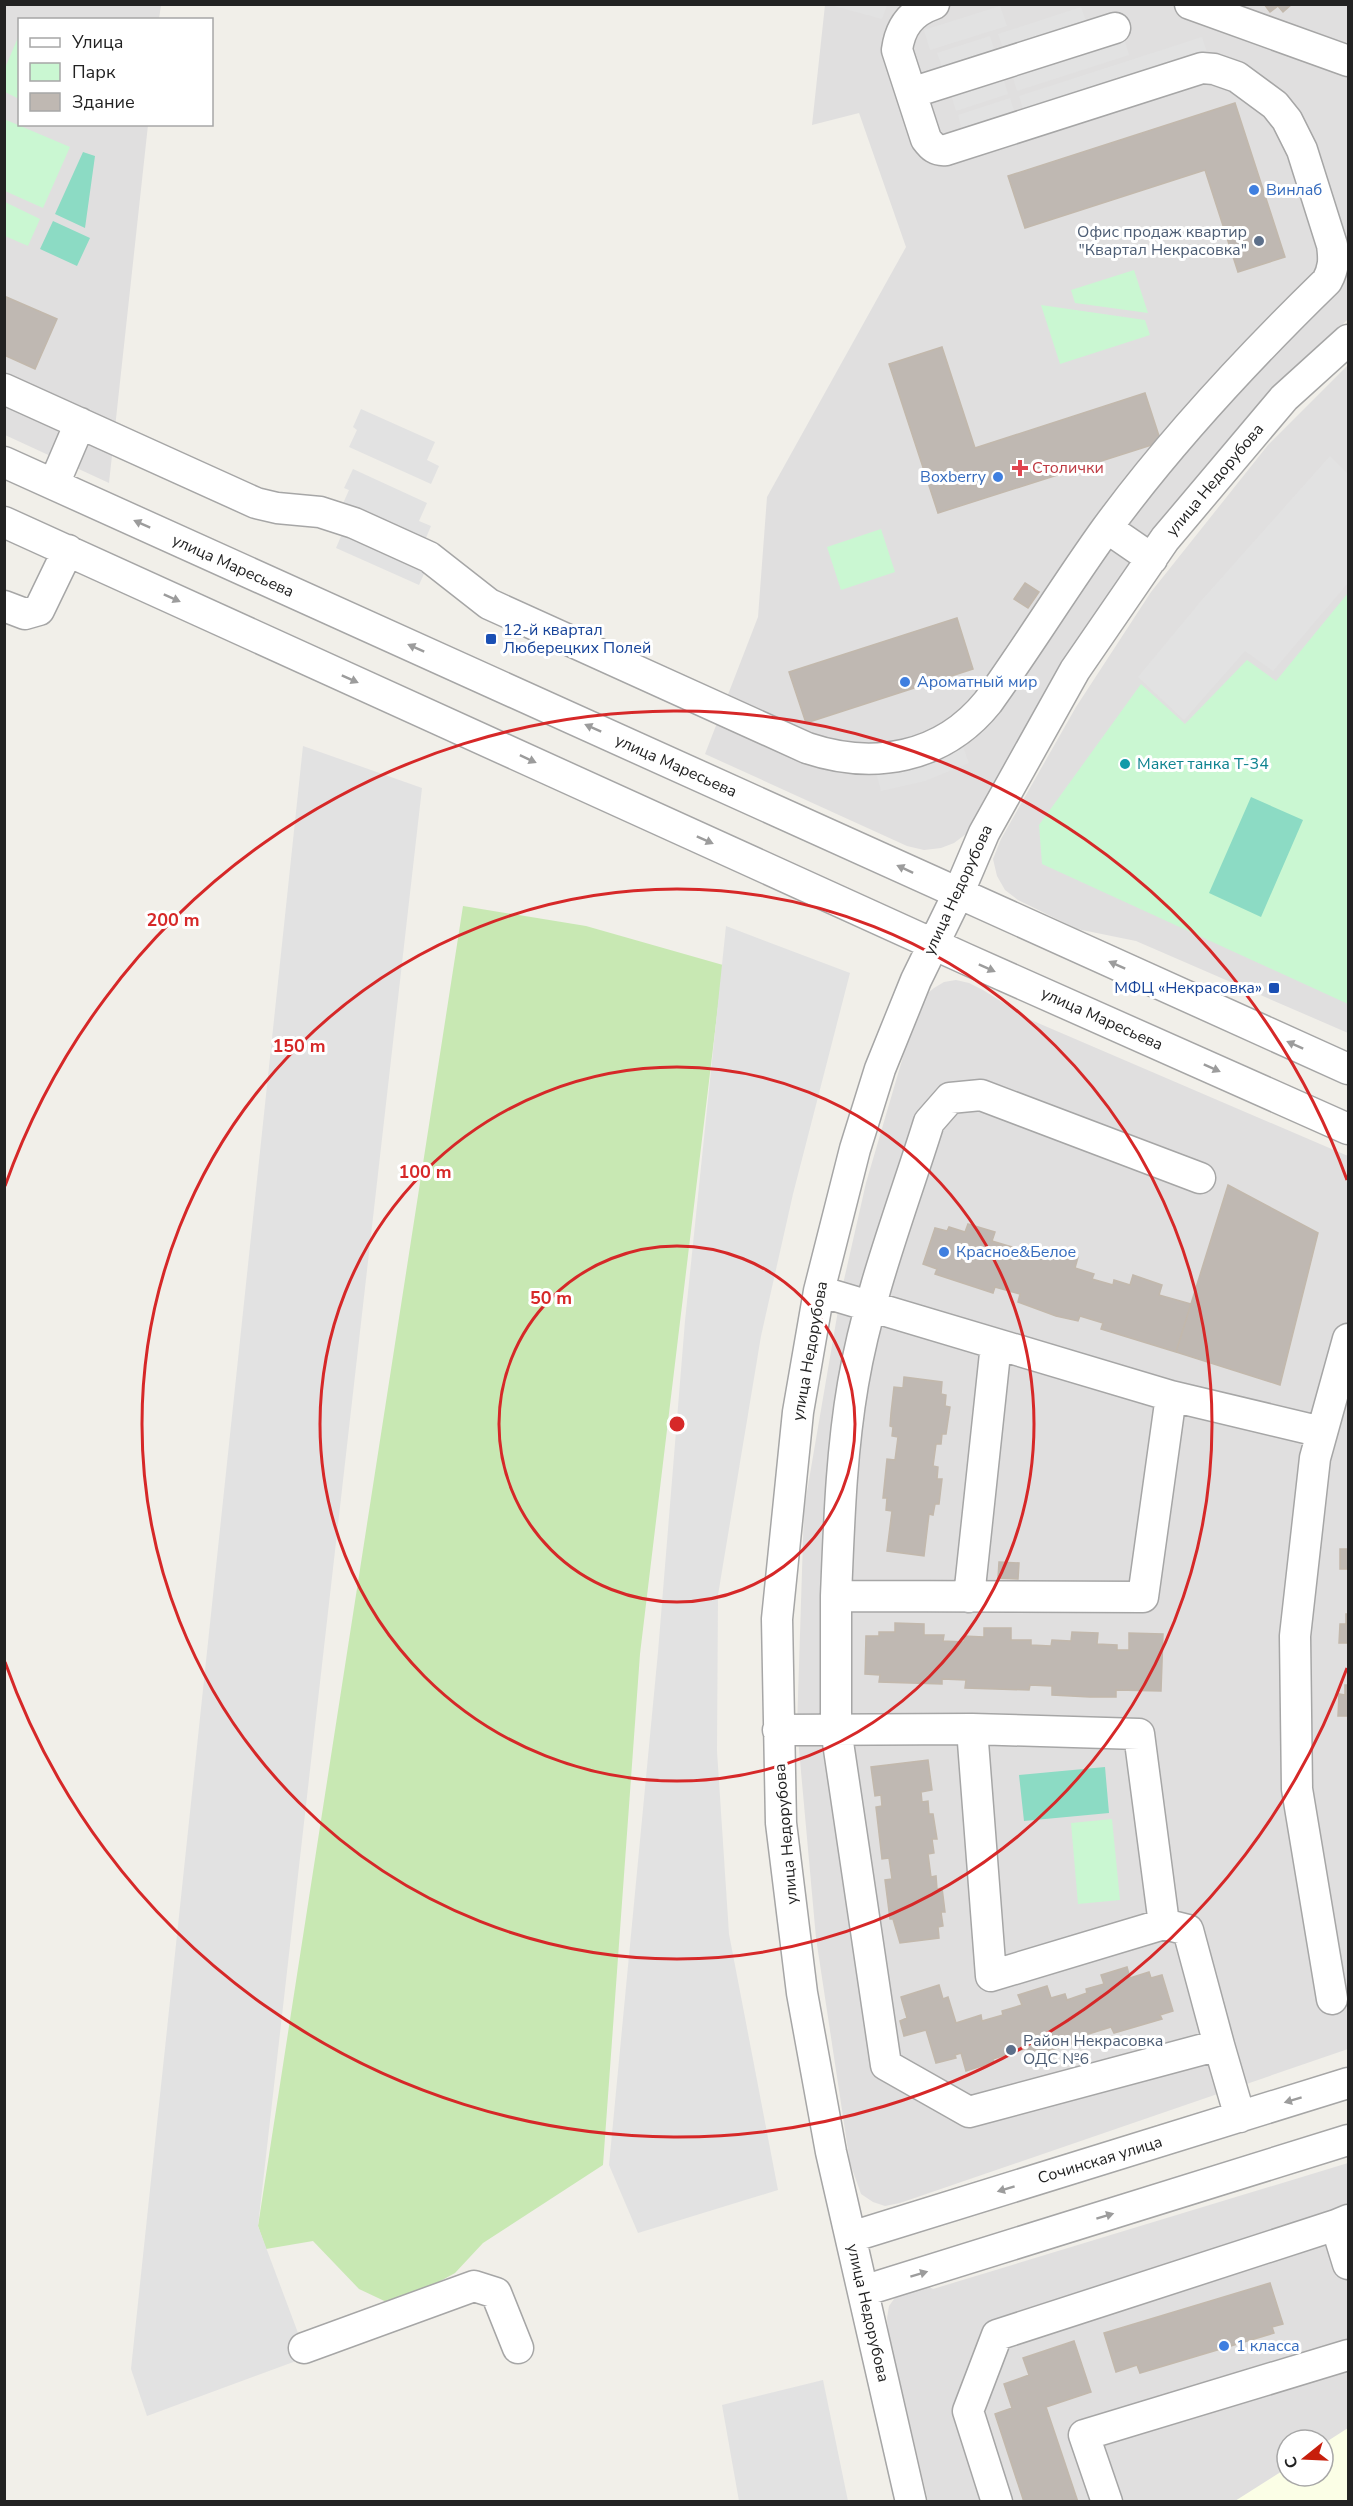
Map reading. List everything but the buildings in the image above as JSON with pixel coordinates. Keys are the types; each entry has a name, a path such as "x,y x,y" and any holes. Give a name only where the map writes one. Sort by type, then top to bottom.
{"street":[{"path":"4,389 256,502 277,508 320,512 354,523 429,557 489,604 807,748 843,758 867,760 906,755 943,741 971,721 999,687 1107,528 1194,421 1265,343 1327,281 1333,271 1335,260 1294,132 1275,105 1237,77 1214,69 1202,68 946,150 935,149 926,140 897,50 899,38 908,21 924,8 934,4"},
{"path":"1190,4 1348,61"},
{"path":"911,93 1115,28"},
{"name":"улица Недорубова","path":"911,2502 831,2152 802,1993 781,1823 777,1619 798,1412 819,1291 855,1149 880,1069 916,980 958,894 984,833 1075,670 1165,539 1284,398 1348,340"},
{"path":"54,484 80,423"},
{"name":"улица Маресьева","path":"4,462 1348,1069"},
{"name":"улица Маресьева","path":"4,522 933,944 1348,1129"},
{"path":"1107,528 1152,559"},
{"path":"4,606 25,614 39,610 68,550"},
{"path":"1200,1178 981,1095 950,1098 929,1122 871,1307 853,1383 841,1473 836,1596 836,1729 886,2066 969,2112 1219,2045"},
{"path":"819,1291 1171,1396 1322,1432"},
{"path":"1332,1999 1297,1789 1295,1636 1315,1458 1348,1339"},
{"path":"969,1597 996,1344"},
{"path":"836,1596 1143,1597 1171,1396"},
{"path":"778,1730 972,1729 1139,1734 1164,1924"},
{"path":"972,1729 991,1976 1164,1924 1188,1930 1240,2117"},
{"name":"Сочинская улица","path":"851,2237 1348,2083"},
{"path":"863,2291 1348,2140"},
{"path":"997,2502 968,2410 997,2335 1342,2222 1348,2264"},
{"path":"304,2348 474,2286 496,2293 518,2348"},
{"path":"1107,2502 1084,2435 1348,2355"}],"shaded area":[{"path":"5,5 161,5 159,18 18,18 18,126 148,126 109,483 5,435"},
{"path":"825,5 1348,5 1348,319 1267,400 966,834 954,843 941,848 924,850 907,846 705,754 758,617 767,497 906,247 859,113 812,125"},
{"path":"830,5 887,5 882,19"},
{"path":"1000,6 1007,26 930,50 924,30"},
{"path":"1081,7 1088,27 1005,54 998,34"},
{"path":"1123,35 1129,55 1017,91 1011,71"},
{"path":"990,36 996,56 944,72 937,53"},
{"path":"1202,37 1208,56 1025,115 1019,96"},
{"path":"1002,74 1008,94 956,111 950,91"},
{"path":"1010,98 1016,117 963,134 958,115"},
{"path":"1348,365 1348,1033 1136,941 1077,929 1018,900 1005,890 997,876 993,859 1001,839 1076,707 1151,592 1268,445"},
{"path":"361,409 435,442 427,460 439,466 431,484 349,447 357,430 353,427"},
{"path":"1330,456 1348,474 1348,583 1273,671 1245,651 1184,720 1138,677 1201,601"},
{"path":"353,469 427,503 419,521 431,526 423,545 341,508 349,490 344,488"},
{"path":"344,529 427,567 419,585 336,548"},
{"path":"961,741 969,763 925,781 881,791 875,768"},
{"path":"303,746 422,788 258,2226 307,2357 147,2416 131,2369"},
{"path":"726,926 850,973 793,1194 761,1336 718,1595 717,1751 729,1934 778,2190 638,2233 609,2165 658,1652 685,1321"},
{"path":"956,980 983,990 1031,1020 1348,1156 1348,2049 900,2203 885,2206 861,2194 850,2163 816,1938 797,1727 804,1509 841,1293 866,1183 917,1009 923,997 934,988 944,982"},
{"path":"1348,2163 1348,2501 928,2501 888,2331 887,2318 889,2306 897,2295 922,2283 933,2289"},
{"path":"823,2380 848,2501 739,2501 722,2405"},
{"path":"1348,2428 1348,2501 1235,2501 1275,2476 1275,2488 1335,2488 1335,2436"}],"green space":[{"path":"18,37 18,98 5,92 5,68"},
{"path":"4,119 70,147 43,208 5,191"},
{"path":"83,152 95,156 85,228 55,214"},
{"path":"5,202 40,219 28,246 5,236"},
{"path":"53,221 90,238 77,266 40,249"},
{"path":"1134,270 1148,313 1075,303 1071,290"},
{"path":"1041,305 1145,320 1150,335 1060,364"},
{"path":"881,529 895,572 841,590 827,547"},
{"path":"1348,593 1348,1004 1042,864 1039,825 1141,684 1185,724 1247,660 1276,681"},
{"path":"1251,797 1303,820 1261,917 1209,893"},
{"path":"463,906 586,926 723,965 640,1654 603,2165 483,2243 455,2273 395,2306 359,2289 313,2241 266,2249 258,2226"},
{"path":"1105,1767 1109,1813 1024,1821 1019,1775"},
{"path":"1112,1819 1120,1900 1078,1904 1071,1823"}],"place":[{"name":"Винлаб","path":"1254,190"},
{"name":"Офис продаж квартир \"Квартал Некрасовка\"","path":"1259,241"},
{"name":"Столички","path":"1020,468"},
{"name":"Boxberry","path":"998,477"},
{"name":"12-й квартал Люберецких Полей","path":"491,639"},
{"name":"Ароматный мир","path":"905,682"},
{"name":"Макет танка Т-34","path":"1125,764"},
{"name":"МФЦ «Некрасовка»","path":"1274,988"},
{"name":"Красное&Белое","path":"944,1252"},
{"name":"Район Некрасовка ОДС №6","path":"1011,2050"},
{"name":"1 класса","path":"1224,2346"}]}
